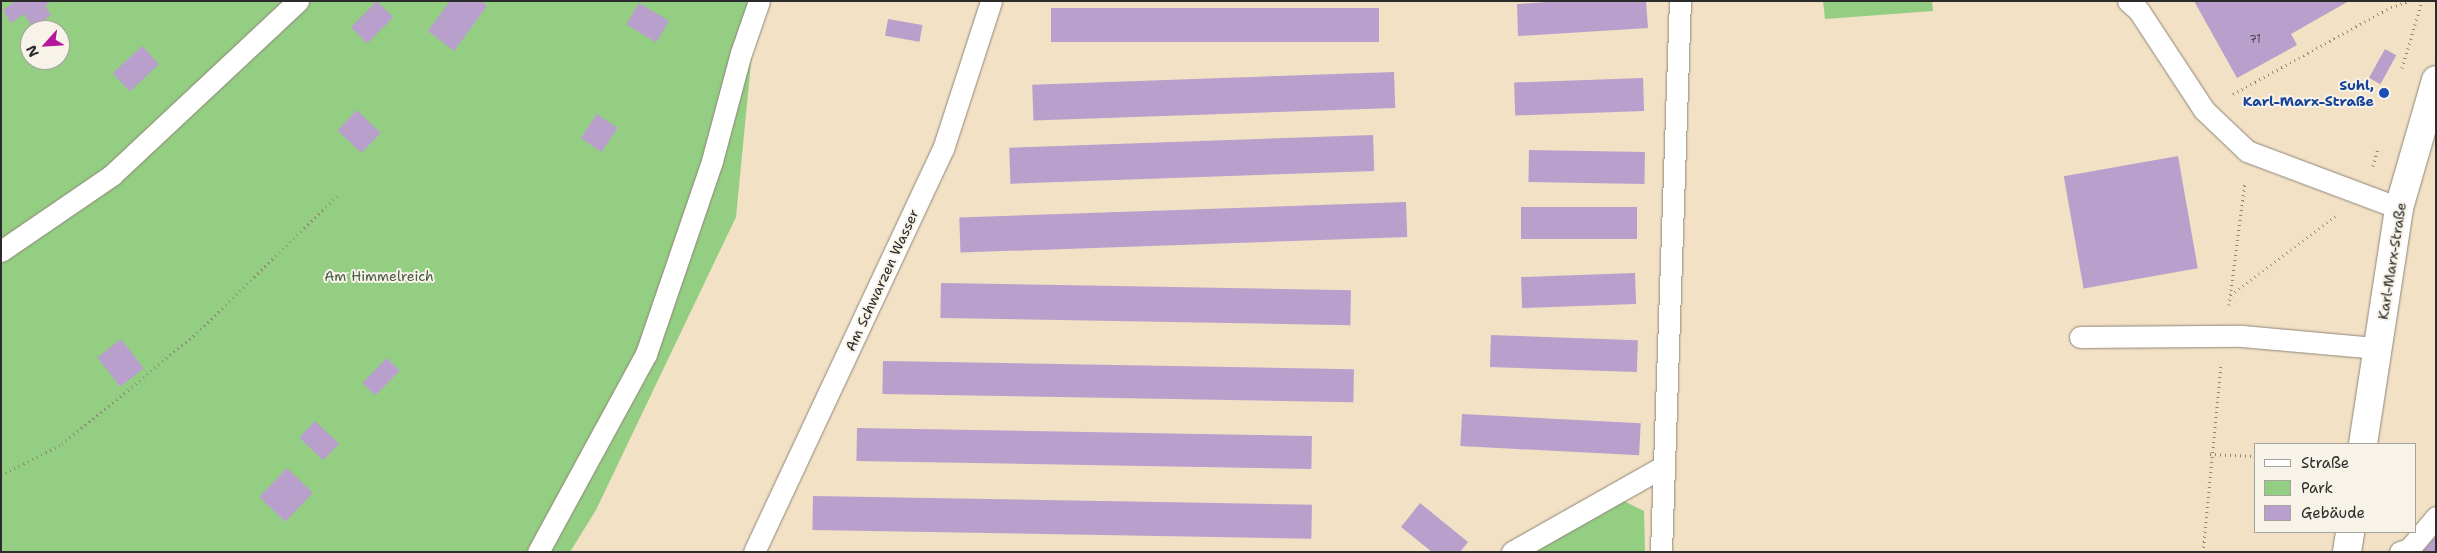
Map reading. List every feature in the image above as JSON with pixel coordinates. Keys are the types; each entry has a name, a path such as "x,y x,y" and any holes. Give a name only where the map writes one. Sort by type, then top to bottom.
{"street":[{"name":"Karl-Marx-Straße","path":"2363,443 2399,208 2436,80"},
{"path":"2347,552 2350,533"}],"lane":[{"path":"1,251 112,175 298,1"},
{"path":"538,552 646,354 712,161 741,53 759,1"},
{"name":"Am Schwarzen Wasser","path":"754,552 943,148 991,1"},
{"path":"1661,552 1662,467 1680,1"},
{"path":"2128,1 2139,11 2204,110 2247,151 2399,208"},
{"path":"2080,336 2242,336 2377,348"},
{"path":"1512,552 1662,467"},
{"path":"2400,552 2409,549 2436,517"}],"path":[{"path":"2204,110 2391,7 2409,1"},
{"path":"1,476 62,444 197,333 339,194"},
{"path":"2231,296 2364,196"},
{"path":"2210,454 2254,456"}],"green space":[{"name":"Am Himmelreich","path":"1,1 757,1 736,217 596,510 570,552 1,552"},
{"path":"1823,1 1932,1 1933,11 1825,19"},
{"path":"1610,501 1624,501 1644,511 1645,552 1524,552"}],"building":[{"path":"16,1 52,1 45,6 51,15 44,20 28,20 24,14 11,23 3,10"},
{"path":"377,1 393,17 367,43 351,27"},
{"path":"450,1 481,1 487,6 454,51 428,31"},
{"path":"1564,1 1646,1 1648,28 1518,36 1517,4"},
{"path":"2194,1 2349,1 2291,34 2297,45 2237,78"},
{"path":"639,3 669,21 656,42 626,24"},
{"path":"1051,8 1379,8 1379,42 1051,42"},
{"path":"888,19 922,25 920,42 885,36"},
{"path":"142,46 159,64 130,92 113,73"},
{"path":"2385,49 2396,55 2380,84 2369,78"},
{"path":"1394,72 1395,108 1033,121 1032,85"},
{"path":"1643,78 1644,111 1515,115 1514,83"},
{"path":"357,110 381,133 361,153 338,130"},
{"path":"597,114 618,128 602,152 581,138"},
{"path":"1373,135 1374,171 1010,184 1009,148"},
{"path":"1529,150 1645,152 1644,184 1528,182"},
{"path":"2178,156 2198,268 2084,288 2064,176"},
{"path":"1406,202 1407,237 960,253 959,218"},
{"path":"1521,207 1637,207 1637,239 1521,239"},
{"path":"1635,273 1636,304 1522,308 1521,277"},
{"path":"941,283 1351,290 1350,325 940,318"},
{"path":"1491,335 1638,340 1637,372 1490,367"},
{"path":"121,339 144,368 120,387 97,357"},
{"path":"387,358 400,371 375,395 362,383"},
{"path":"883,361 1354,369 1353,402 882,394"},
{"path":"1462,414 1641,423 1639,455 1460,446"},
{"path":"315,421 339,444 323,460 299,438"},
{"path":"857,428 1312,436 1311,469 856,461"},
{"path":"287,468 313,493 285,522 259,497"},
{"path":"813,496 1312,505 1311,539 812,530"},
{"path":"1420,503 1468,542 1460,552 1432,552 1401,527"},
{"path":"2436,536 2436,552 2422,552"}],"place":[{"name":"Suhl, Karl-Marx-Straße","path":"2384,93"}]}
